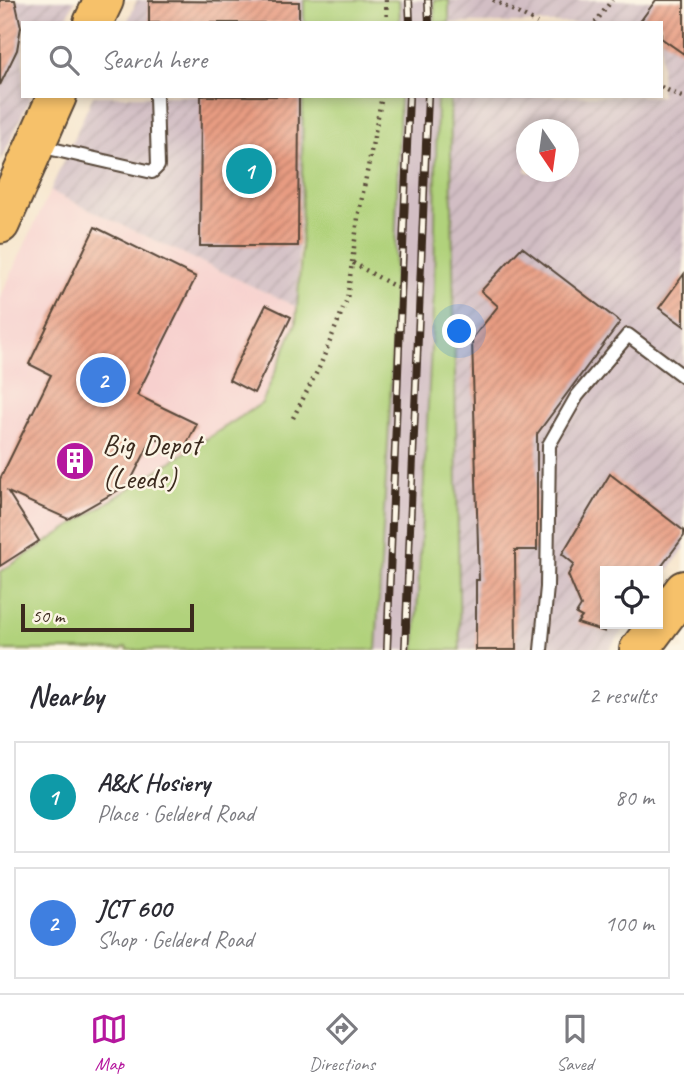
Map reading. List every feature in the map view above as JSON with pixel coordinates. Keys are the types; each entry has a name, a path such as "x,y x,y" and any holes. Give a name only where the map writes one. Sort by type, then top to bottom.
{"main road":[{"path":"94,21 104,0"},
{"path":"0,224 56,98"},
{"path":"639,650 684,590"}],"lane":[{"path":"35,146 152,172 158,166 156,98"},
{"path":"541,650 547,587 550,445 577,396 628,335 684,377"}],"path":[{"path":"386,0 387,21"},
{"path":"493,0 533,21"},
{"path":"596,21 612,0"},
{"path":"663,88 684,98"},
{"path":"293,418 320,366 347,299 358,218 382,98"},
{"path":"354,263 403,291"}],"shaded area":[{"path":"0,0 75,0 65,21 21,21 21,98 30,98 0,163"},
{"path":"137,0 304,0 304,21 128,21"},
{"path":"399,0 434,0 435,21 400,21"},
{"path":"449,0 684,0 684,549 663,577 663,566 600,566 600,629 624,629 609,650 460,650 450,98 663,98 663,21 449,21"},
{"path":"92,98 303,98 297,307 50,191"},
{"path":"400,98 437,98 434,290 415,650 376,650 390,406"},
{"path":"50,191 297,307 296,323 262,403 0,572 0,298"}],"green space":[{"path":"304,0 399,0 400,21 304,21"},
{"path":"434,0 449,0 449,21 435,21"},
{"path":"303,98 400,98 390,406 376,650 128,650 126,647 120,650 0,650 0,572 262,403 296,323 301,255"},
{"path":"437,98 450,98 460,650 415,650 434,290"}],"building":[{"path":"0,0 15,0 21,27 17,50 0,85"},
{"path":"656,0 684,0 684,54 663,39 663,21 640,21"},
{"path":"149,1 299,2 299,21 149,21"},
{"path":"201,98 299,98 298,246 200,246"},
{"path":"95,227 196,277 137,395 197,424 183,451 153,437 129,484 68,519 8,492 39,541 0,566 0,479 51,375 29,364"},
{"path":"522,247 620,322 537,434 537,550 515,550 516,650 476,650 476,580 479,580 472,339 498,306 481,291"},
{"path":"684,274 684,326 659,308"},
{"path":"266,305 291,317 254,393 229,380"},
{"path":"610,474 684,531 684,536 662,566 600,566 600,629 605,629 605,632 577,623 582,617 576,614 581,606 568,575 574,564 562,554"}],"railway":[{"path":"409,0 410,21"},
{"path":"428,0 429,21"},
{"path":"387,650 409,98"},
{"path":"405,650 428,98"}],"place":[{"name":"A&K Hosiery","path":"249,171"},
{"name":"JCT 600","path":"103,380"},
{"name":"Big Depot (Leeds)","path":"75,461"}]}
